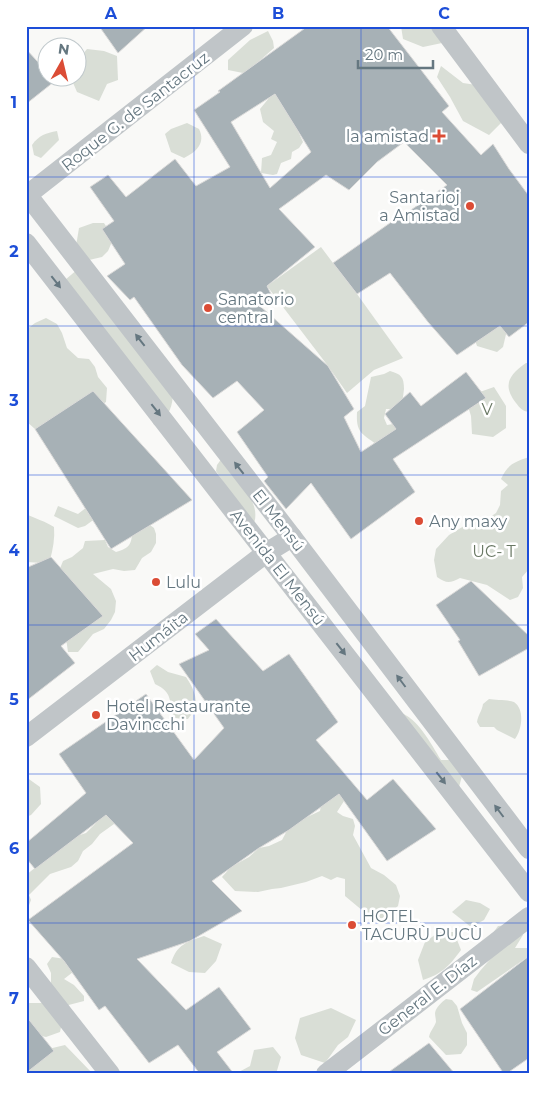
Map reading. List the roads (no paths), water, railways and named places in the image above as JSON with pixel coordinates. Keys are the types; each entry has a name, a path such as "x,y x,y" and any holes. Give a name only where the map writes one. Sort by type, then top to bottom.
{"street":[{"name":"Roque G. de Santacruz","path":"27,195 243,26"},
{"path":"441,26 529,144"},
{"name":"El Mensú","path":"27,195 292,537 529,850"},
{"name":"Avenida El Mensú","path":"26,243 529,892"},
{"name":"Humáita","path":"26,737 266,552 292,537"},
{"name":"General E. Díaz","path":"326,1074 529,917"},
{"path":"26,967 110,1074"}],"place":[{"name":"la amistad","path":"439,136"},
{"name":"Santarioj a Amistad","path":"470,206"},
{"name":"Sanatorio central","path":"208,308"},
{"name":"Any maxy","path":"419,521"},
{"name":"Lulu","path":"156,582"},
{"name":"Hotel Restaurante Davincchi","path":"96,715"},
{"name":"HOTEL TACURÙ PUCÙ","path":"352,925"}],"park label":[{"name":"V","path":"487,409"},
{"name":"UC- T","path":"494,551"}]}
